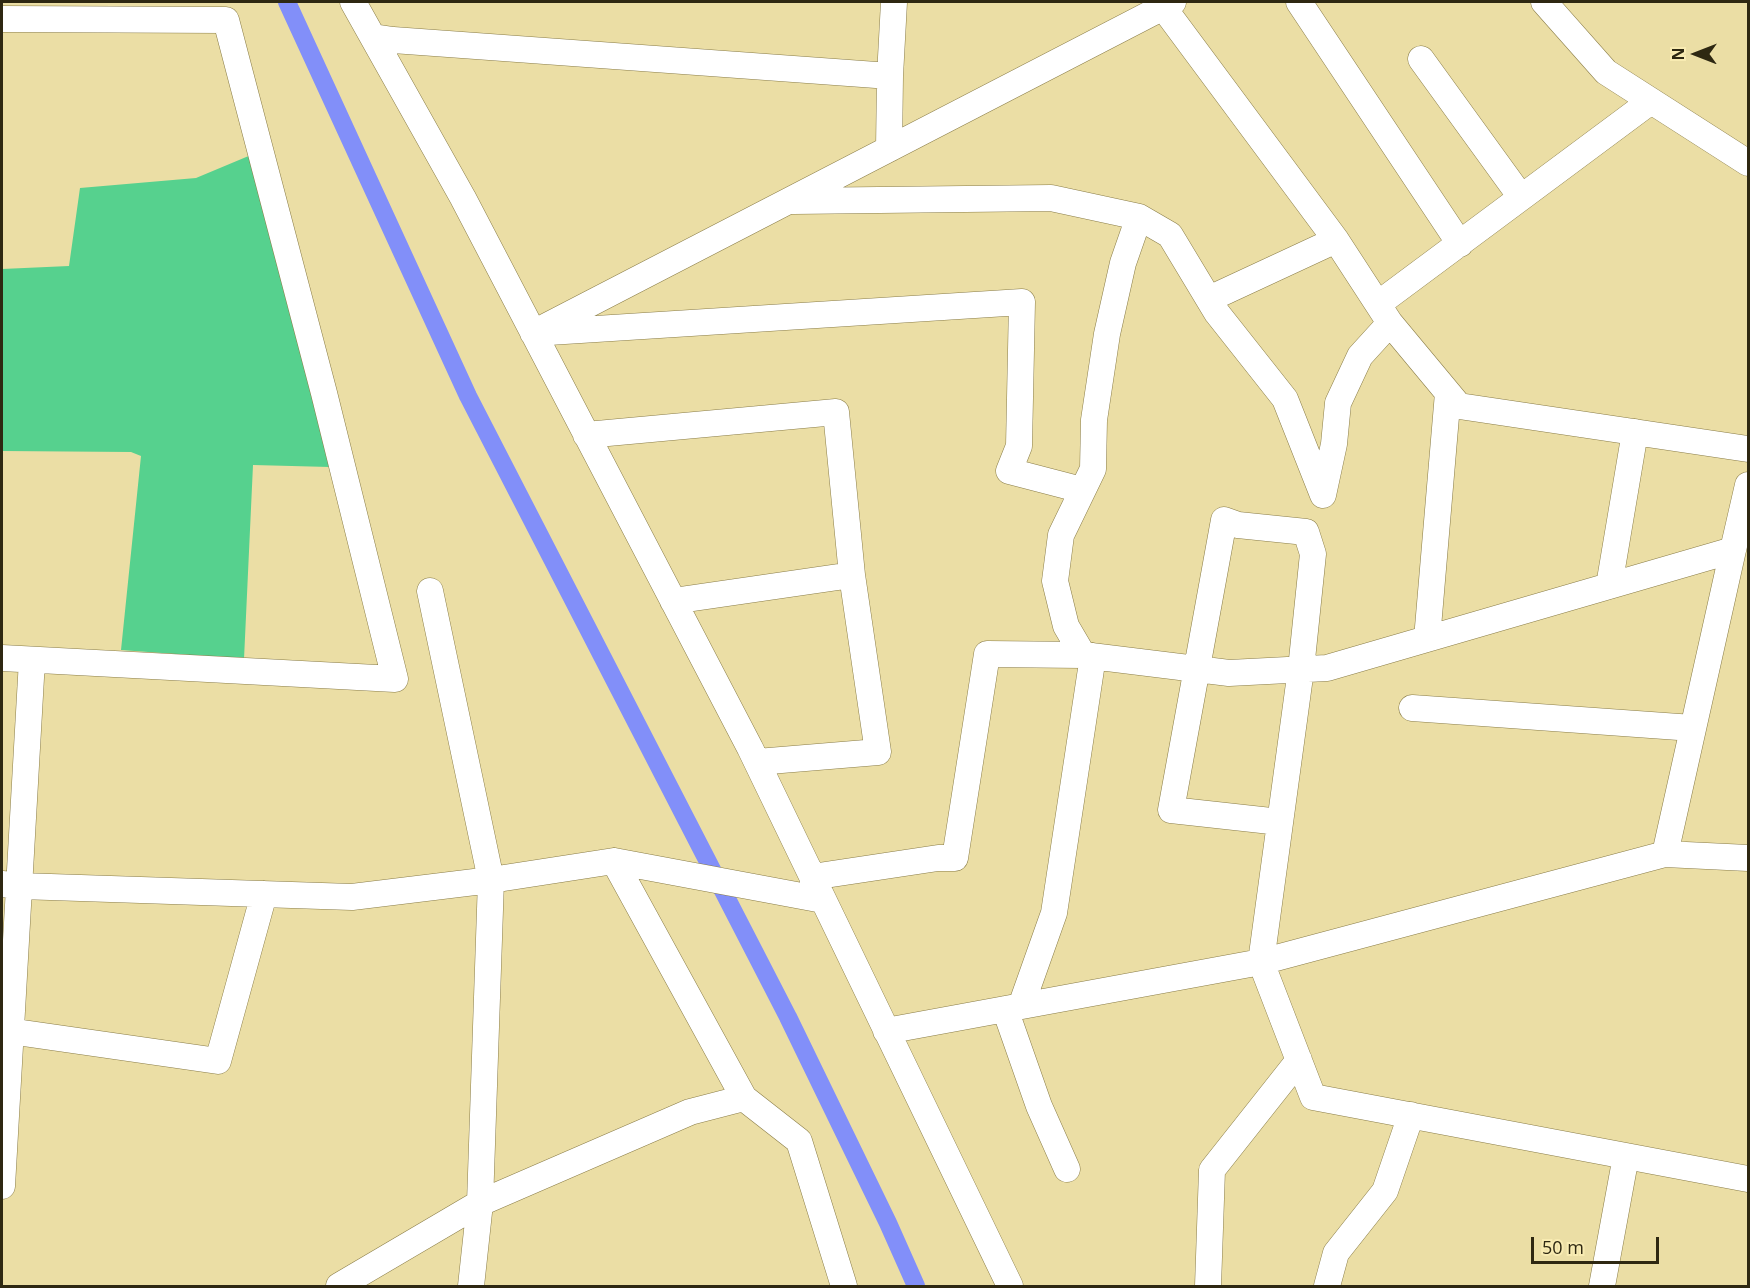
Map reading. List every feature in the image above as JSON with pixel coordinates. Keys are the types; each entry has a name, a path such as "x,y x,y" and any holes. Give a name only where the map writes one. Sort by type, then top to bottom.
{"street":[{"path":"353,2 463,198 757,762 1010,1287"},
{"path":"889,149 894,2"},
{"path":"1299,2 1460,244"},
{"path":"1544,2 1606,72 1749,163"},
{"path":"533,333 1165,3 1335,240 1384,314 1459,406 1749,449"},
{"path":"2,19 148,11 226,20 324,393 395,680 2,658"},
{"path":"373,37 890,76"},
{"path":"1421,59 1521,197"},
{"path":"787,201 1051,198 1139,217 1170,235 1217,313 1285,399 1323,495 1334,444 1338,404 1360,356 1384,314 1460,244 1651,101"},
{"path":"1067,1169 1039,1106 1013,1007 1054,913 1088,656 1066,626 1055,581 1061,535 1093,469 1094,420 1107,334 1124,263 1139,217"},
{"path":"1209,299 1335,240"},
{"path":"533,333 1022,302 1019,446 1010,471 1082,490"},
{"path":"1426,639 1448,393"},
{"path":"586,435 836,412 852,575 878,752 757,762"},
{"path":"1609,586 1635,432"},
{"path":"1665,854 1693,728 1737,564 1749,485"},
{"path":"1280,822 1171,810 1224,520 1238,525 1306,532 1313,554 1301,669 1261,962 1313,1097 1749,1179"},
{"path":"812,877 938,858 955,858 987,654 1088,656 1229,673 1327,668 1609,586 1737,564"},
{"path":"673,601 852,575"},
{"path":"430,591 491,880 480,1203 471,1287"},
{"path":"2,1186 11,885 32,660"},
{"path":"1412,708 1693,728"},
{"path":"886,1031 1261,962 1665,854 1749,858"},
{"path":"11,885 352,897 491,880 614,861 823,900"},
{"path":"614,861 744,1098 798,1142 844,1287"},
{"path":"6,1030 218,1061 264,894"},
{"path":"1208,1287 1212,1170 1299,1060"},
{"path":"339,1287 480,1203 690,1112 744,1098"},
{"path":"1327,1287 1335,1253 1385,1191 1411,1115"},
{"path":"1602,1287 1626,1156"}],"green space":[{"path":"251,155 330,467 253,465 244,659 121,650 141,456 131,452 2,451 2,269 69,266 80,188 196,178"}],"waterway":[{"path":"287,2 468,396 788,1017 916,1286"}]}
